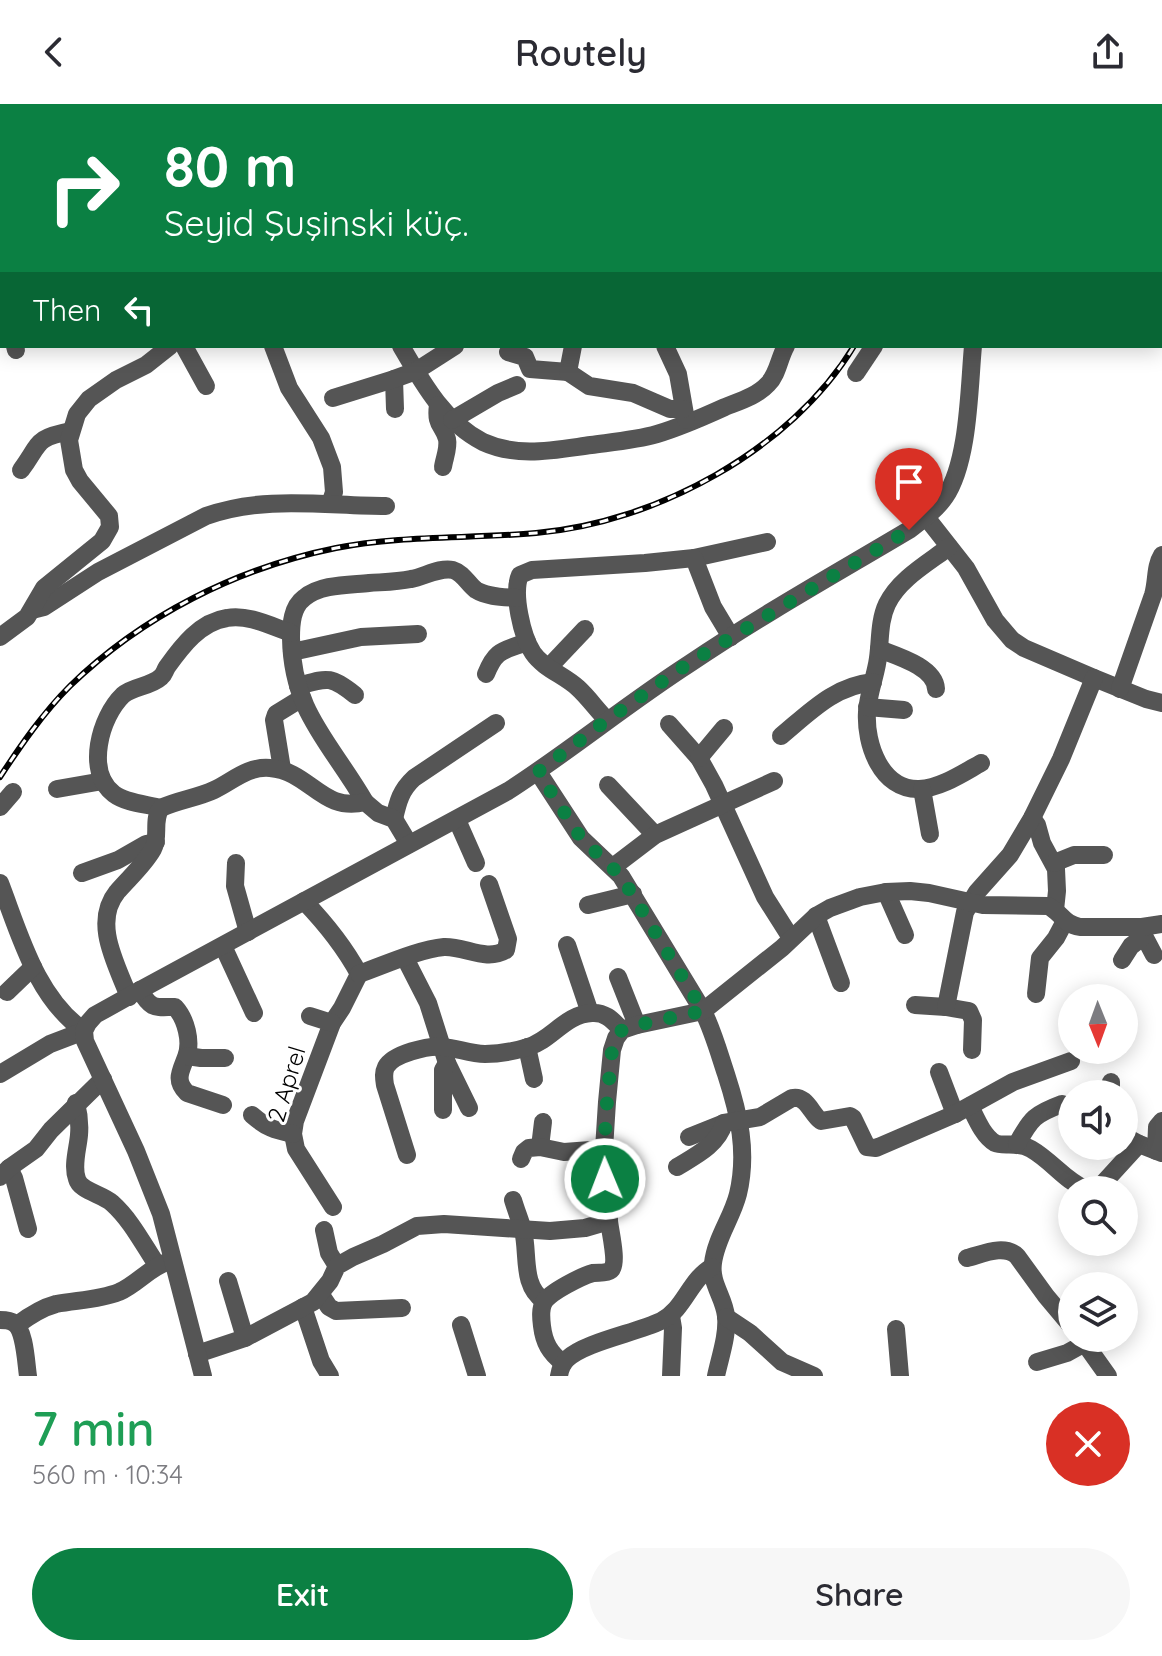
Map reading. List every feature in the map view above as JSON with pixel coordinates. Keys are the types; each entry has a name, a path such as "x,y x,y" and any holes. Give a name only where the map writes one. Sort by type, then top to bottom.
{"street":[{"path":"0,637 32,610 44,588 102,541 110,527 109,516 74,470 69,440 77,414 89,399 116,380 146,365 167,348"},
{"path":"185,348 206,386"},
{"path":"274,348 289,388 321,438 332,467 334,492 330,504"},
{"path":"402,348 438,405 452,420 494,446 534,453 644,437 685,416 756,394 770,383 785,348"},
{"path":"333,398 416,371 452,348"},
{"path":"568,372 573,348"},
{"path":"666,348 678,374 685,416"},
{"path":"856,373 873,348"},
{"path":"0,1073 50,1044 84,1031 95,1015 457,820 538,772 689,663 909,530 946,496 959,471 973,348"},
{"path":"508,352 525,357 530,369 568,372 589,386 633,393 685,416"},
{"path":"394,379 395,409"},
{"path":"452,420 517,385"},
{"path":"438,405 439,425 447,437 443,467"},
{"path":"21,470 41,440 48,435 71,431"},
{"path":"32,610 44,607 111,565 206,516 225,510 271,503 386,506"},
{"path":"926,517 972,578 1003,632 1024,648 1120,689 1162,703"},
{"path":"607,720 577,687 533,653 527,642 517,598 516,584 520,575 532,570 694,558 767,542"},
{"path":"949,547 912,575 895,591 886,606 867,707 870,744 883,770 909,788 922,789 956,778 981,763"},
{"path":"1120,689 1153,595 1162,555"},
{"path":"694,558 713,607 731,637"},
{"path":"409,844 394,819 378,813 365,802 309,716 300,692 291,643 292,618 296,607 303,598 315,592 344,585 411,579 450,569 457,571 480,592 517,598"},
{"path":"161,808 121,798 103,781 99,762 102,727 124,693 163,676 192,637 206,624 243,617 291,643 312,649 361,637 418,634"},
{"path":"549,667 585,629"},
{"path":"486,674 493,657 499,652 527,642"},
{"path":"879,649 907,660 933,677 936,689"},
{"path":"946,1007 965,912 985,882 1010,855 1032,818 1066,748 1094,678"},
{"path":"282,769 274,720 280,709 300,692 323,679 333,680 355,695"},
{"path":"781,736 838,692 859,683 873,682"},
{"path":"867,707 904,710"},
{"path":"394,819 399,798 414,778 496,723"},
{"path":"669,724 699,758 757,883 791,938"},
{"path":"699,758 724,728"},
{"path":"223,1105 182,1089 179,1071 187,1056 188,1042 180,1012 175,1007 150,1005 134,994 108,938 105,923 107,910 114,896 150,854 156,842 156,814 161,808 213,790 241,773 263,767 282,769 332,801 345,805 365,802"},
{"path":"538,772 581,838 613,867 633,894 714,1033 732,1122 743,1145 739,1192 719,1239 712,1267 726,1317 716,1376"},
{"path":"57,789 103,781"},
{"path":"613,867 655,835 774,781"},
{"path":"608,785 655,835"},
{"path":"922,789 930,834"},
{"path":"0,807 13,792"},
{"path":"1032,818 1054,863 1060,916 1056,938 1040,958 1036,994"},
{"path":"457,820 476,863"},
{"path":"82,873 156,842"},
{"path":"1054,863 1074,855 1104,855"},
{"path":"236,863 235,886 248,932"},
{"path":"0,883 33,967 63,1013 84,1031 89,1051 149,1184 161,1214 165,1262 203,1376"},
{"path":"304,901 333,931 359,974 444,947 471,953 502,953 506,950 508,939 489,884"},
{"path":"886,892 905,935"},
{"path":"712,1267 703,1272 671,1316 581,1350 569,1357 561,1370 551,1354 541,1313 544,1301 584,1276 608,1272 615,1261 604,1149 612,1050 616,1038 630,1028 703,1011 782,948 816,916 840,903 860,897 886,892 929,893 1001,907 1048,906 1080,927 1143,932"},
{"path":"588,905 633,894"},
{"path":"816,916 841,983"},
{"path":"1122,960 1143,932 1162,924"},
{"path":"1143,932 1154,955"},
{"path":"567,945 590,1013"},
{"path":"223,946 254,1013"},
{"path":"405,958 428,1003 444,1055 469,1108"},
{"path":"7,992 33,967"},
{"name":"2 Aprel","path":"333,1207 296,1149 293,1134 295,1121 332,1023 359,974"},
{"path":"618,977 630,1028"},
{"path":"915,1005 969,1011 972,1015 972,1050"},
{"path":"407,1155 385,1085 387,1065 393,1059 421,1049 444,1055 487,1054 527,1047 550,1036 568,1020 590,1013 607,1015 630,1028"},
{"path":"310,1016 332,1023"},
{"path":"527,1047 534,1079"},
{"path":"443,1110 444,1055"},
{"path":"187,1056 225,1058"},
{"path":"689,1137 732,1122 760,1117 798,1097 821,1121 850,1116 870,1149 876,1148 963,1110 1013,1082 1063,1064"},
{"path":"939,1072 963,1110 993,1142 1030,1148 1063,1176"},
{"path":"28,1229 14,1178 4,1172 36,1149 76,1103 103,1079"},
{"path":"76,1103 80,1117 75,1166 77,1181 84,1189 111,1202 165,1262"},
{"path":"1017,1144 1036,1116 1058,1106"},
{"path":"252,1115 272,1130 293,1134"},
{"path":"1112,1176 1145,1146 1162,1121"},
{"path":"540,1147 543,1122"},
{"path":"677,1167 711,1144 732,1122"},
{"path":"521,1159 529,1148 564,1152 604,1149"},
{"path":"513,1200 523,1230 529,1282 544,1301"},
{"path":"197,1354 245,1338 313,1302 321,1295 337,1266 417,1226 444,1224 570,1230 609,1221"},
{"path":"324,1230 329,1253 337,1266"},
{"path":"967,1258 1012,1251 1058,1310"},
{"path":"8,1322 55,1305 117,1293 165,1262"},
{"path":"228,1281 245,1338"},
{"path":"321,1295 336,1311 402,1308"},
{"path":"303,1307 321,1361 330,1376"},
{"path":"671,1316 671,1376"},
{"path":"726,1317 750,1333 782,1362 814,1376"},
{"path":"8,1322 21,1332 28,1376"},
{"path":"461,1325 477,1376"},
{"path":"896,1329 900,1376"},
{"path":"1037,1362 1068,1352"},
{"path":"1091,1352 1108,1376"}],"railway":[{"path":"0,777 33,730 70,686 128,638 193,598 263,568 336,548 410,539 536,533 627,514 672,497 716,475 794,418 827,383 853,348"}],"route":[{"path":"605,1179 607,1102 616,1038 622,1030 637,1025 703,1011 621,876 581,838 538,772 689,663 909,530"}]}
